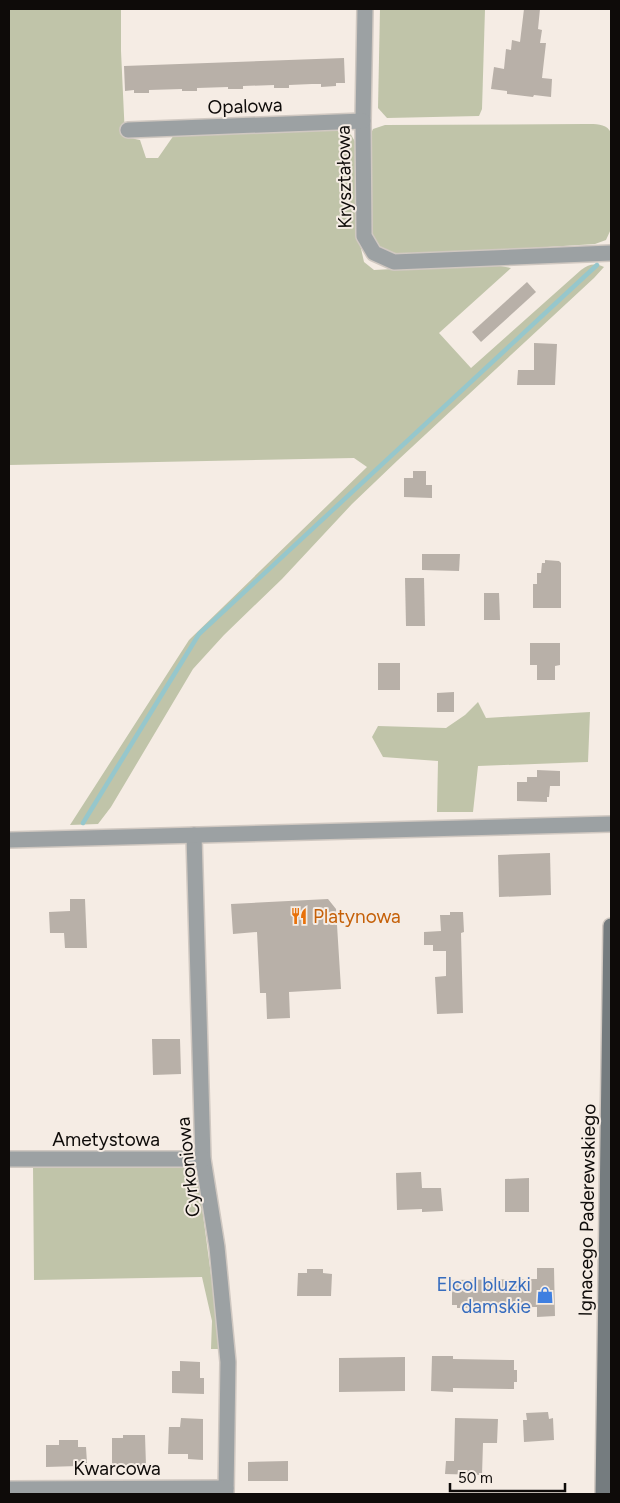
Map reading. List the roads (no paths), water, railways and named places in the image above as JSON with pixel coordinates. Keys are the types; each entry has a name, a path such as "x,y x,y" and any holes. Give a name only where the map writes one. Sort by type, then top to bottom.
{"street":[{"name":"Kryształowa","path":"365,9 363,122 364,236 374,254 394,262 611,253"},
{"name":"Opalowa","path":"128,130 363,122"},
{"path":"9,840 611,824"},
{"name":"Cyrkoniowa","path":"194,835 203,1160 217,1247 228,1362 226,1491"},
{"name":"Ignacego Paderewskiego","path":"604,1494 608,1402 611,926"},
{"name":"Ametystowa","path":"9,1158 203,1160"},
{"name":"Kwarcowa","path":"9,1489 226,1491"}],"waterway":[{"path":"83,823 199,634 597,265"}],"place":[{"name":"Platynowa","path":"299,916"},
{"name":"Elcol bluzki damskie","path":"545,1295"}]}
